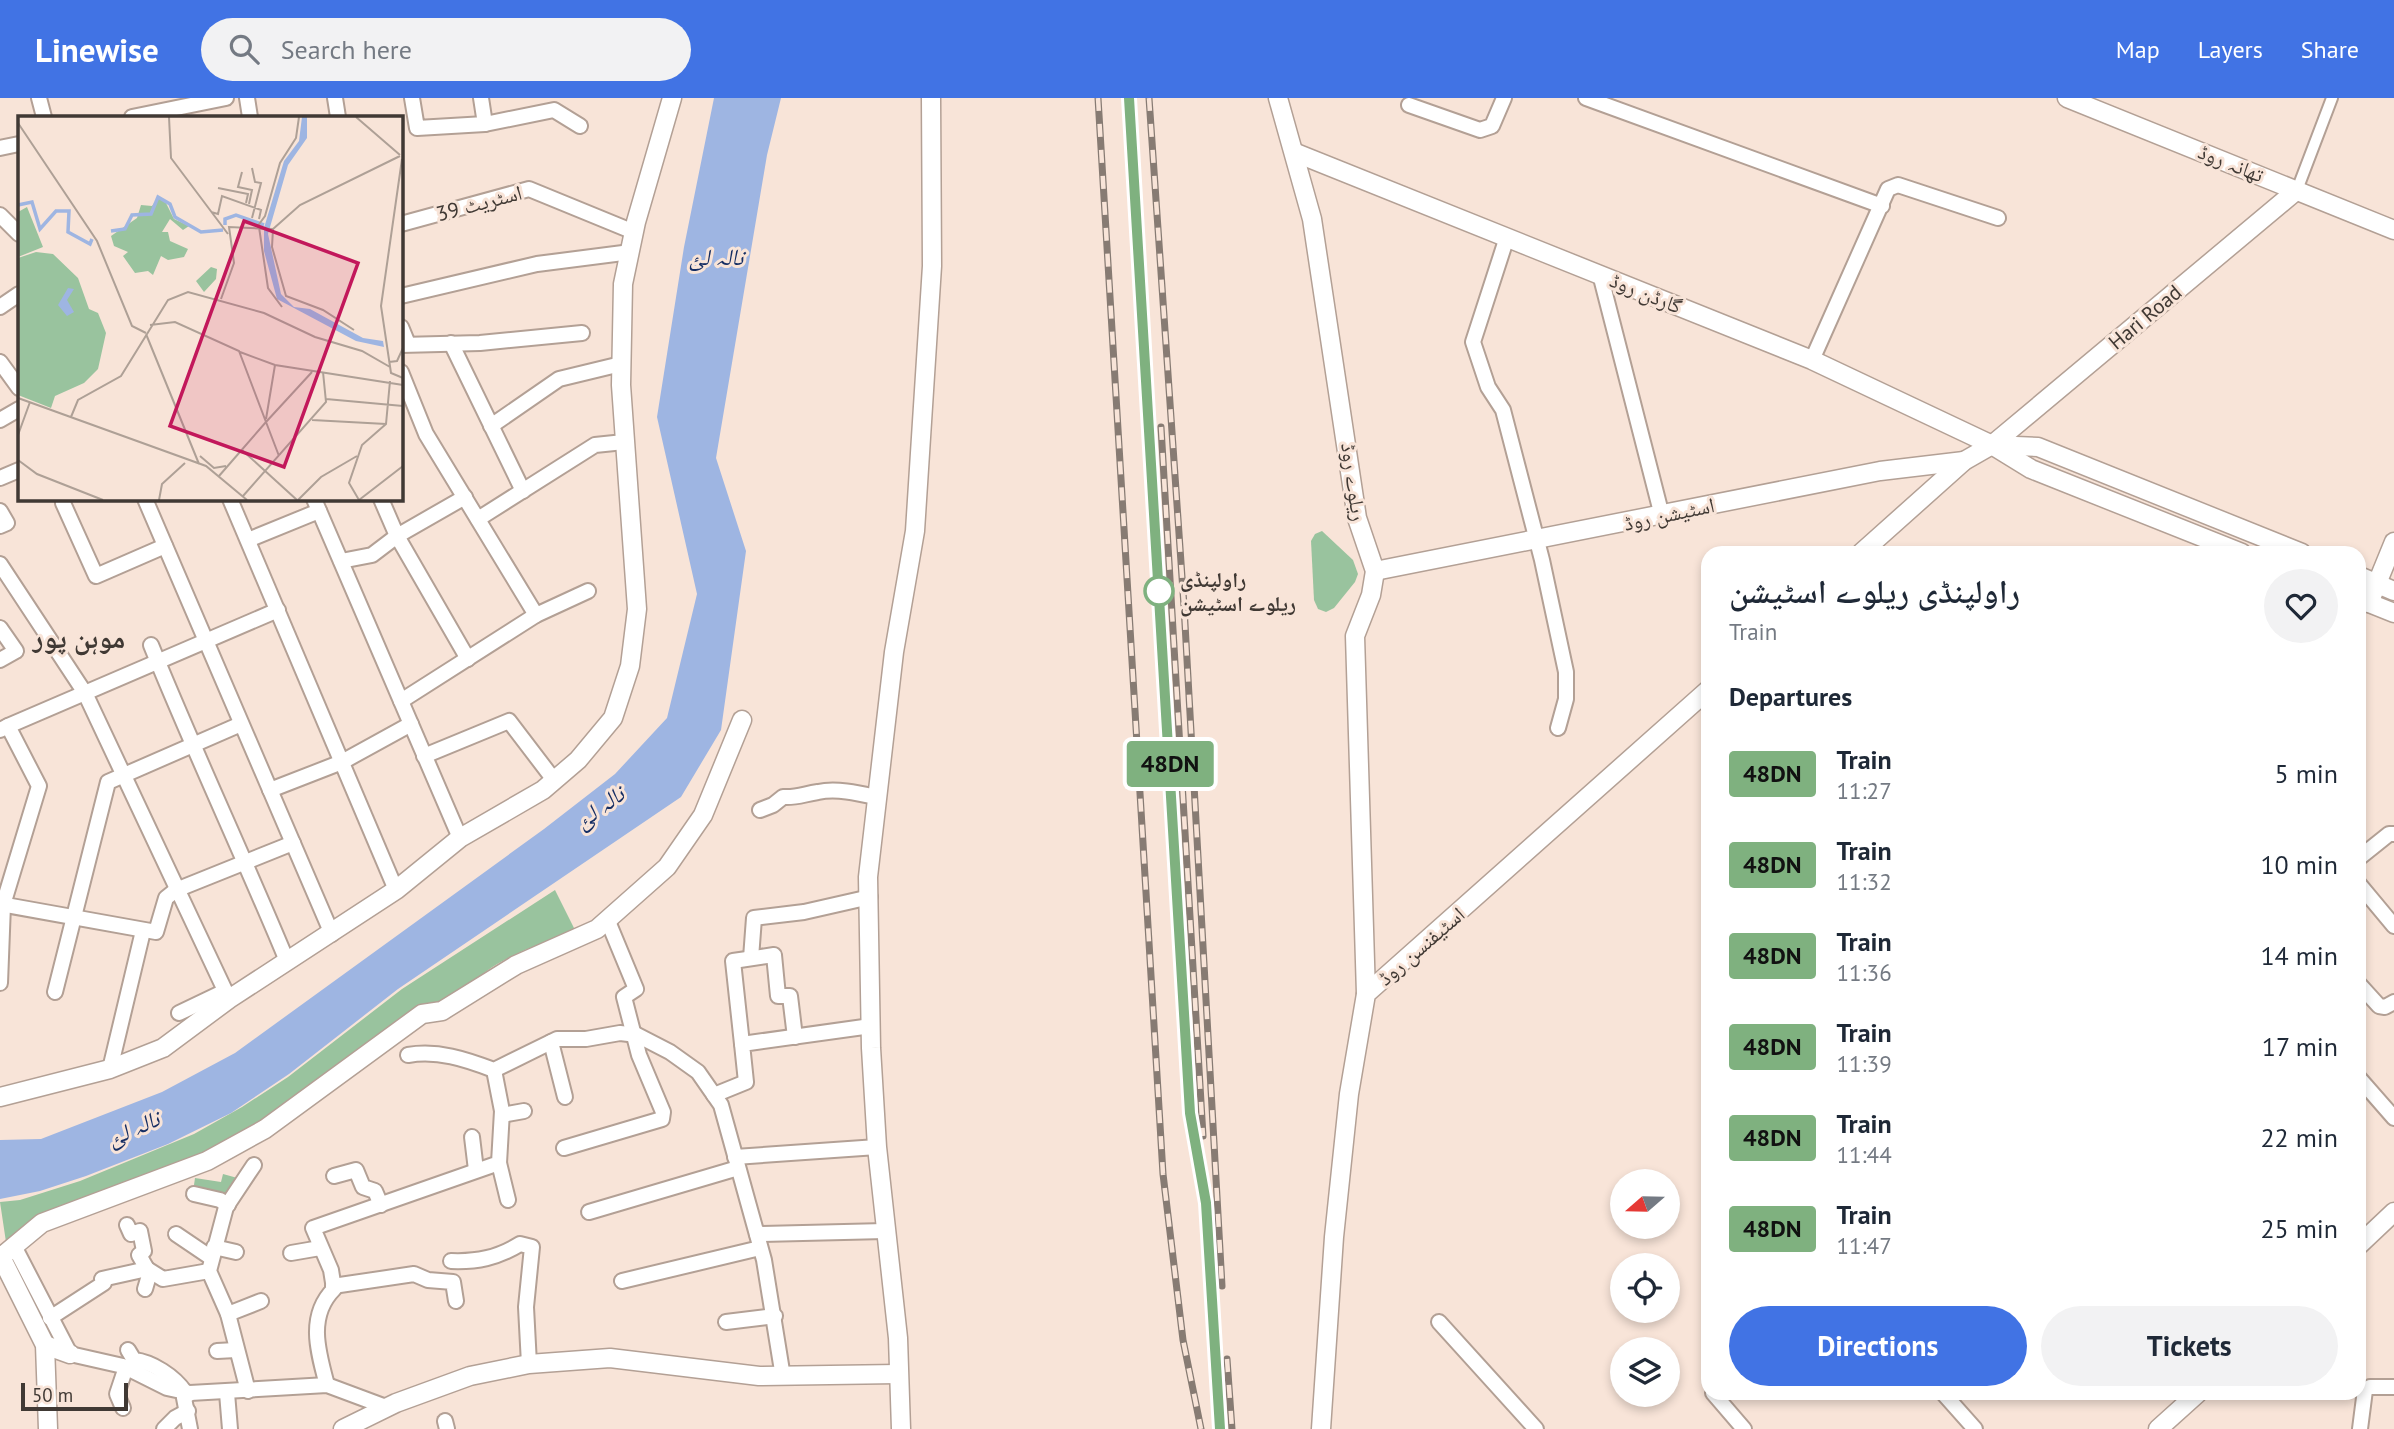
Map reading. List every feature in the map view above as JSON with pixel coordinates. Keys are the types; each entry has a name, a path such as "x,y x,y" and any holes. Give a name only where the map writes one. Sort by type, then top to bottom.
{"street":[{"path":"38,98 44,116"},
{"path":"135,116 158,109 226,98"},
{"path":"247,98 250,116"},
{"path":"335,98 338,116"},
{"path":"412,98 417,128 485,124 554,110 580,126"},
{"path":"481,98 485,124"},
{"path":"179,1013 227,995 332,934 396,890 460,838 554,780 578,760 613,718 630,666 637,609 624,442 621,364 623,284 634,232 673,98"},
{"path":"901,1429 898,1338 877,1147 871,1026 869,877 894,652 915,531 932,266 931,98"},
{"name":"ریلوے روڈ","path":"1278,98 1296,153 1312,219 1357,518 1375,570"},
{"path":"1409,105 1480,130 1492,126 1504,98"},
{"path":"1586,98 1602,101 1882,206"},
{"name":"تھانہ روڈ","path":"2067,98 2394,230"},
{"path":"2297,190 2332,98"},
{"path":"0,148 18,144"},
{"name":"گارڈن روڈ","path":"1296,153 1812,360 1992,445 2031,469 2224,546"},
{"path":"1812,360 1888,189 1898,185 1998,218"},
{"name":"اسٹریٹ 39","path":"402,225 529,189 634,232"},
{"name":"Hari Road","path":"1964,461 1992,445 2297,190"},
{"path":"0,215 18,233"},
{"path":"1507,237 1474,342 1488,387 1503,410 1538,541 1566,672 1566,699 1558,728"},
{"path":"402,296 537,264 623,253"},
{"path":"1600,274 1662,516"},
{"path":"0,307 18,295"},
{"path":"404,344 582,333"},
{"path":"451,343 523,491"},
{"path":"0,362 17,380"},
{"path":"491,426 559,379 621,364"},
{"path":"402,374 426,434 536,615"},
{"path":"0,420 18,410"},
{"path":"478,519 595,445 624,442"},
{"path":"1992,445 2038,447 2285,546"},
{"path":"1869,546 1964,461"},
{"name":"اسٹیشن روڈ","path":"1375,570 1538,541 1880,471 1964,461"},
{"path":"0,478 18,470"},
{"path":"341,561 372,555 397,536 465,497"},
{"path":"145,500 332,934"},
{"path":"230,500 396,890"},
{"path":"382,500 397,536 468,659"},
{"path":"63,503 96,576 165,546"},
{"path":"248,540 316,505 460,838"},
{"path":"0,511 7,523 0,526"},
{"path":"2366,598 2376,583 2394,542"},
{"path":"1366,994 1355,636 1371,595 1375,570"},
{"path":"2,571 86,693 227,995"},
{"path":"2366,579 2394,591"},
{"path":"401,701 536,615 588,591"},
{"path":"2366,602 2394,613"},
{"path":"0,983 1,904 39,786 4,728 278,610"},
{"path":"0,628 16,651 0,660"},
{"path":"151,645 192,748 246,862 287,961"},
{"name":"اسٹیفنسن روڈ","path":"1321,1429 1335,1230 1349,1094 1366,994 1701,696"},
{"path":"5,1252 42,1223 207,1161 265,1129 422,1014 442,1011 516,965 597,929 667,867 703,816 742,720"},
{"path":"424,756 509,721 554,780"},
{"path":"55,992 107,782 192,748 241,724"},
{"path":"270,790 342,762 411,724"},
{"path":"760,810 774,805 783,796 801,798 818,792 848,792 876,797"},
{"path":"2366,852 2389,834 2394,834"},
{"path":"1,904 156,932 166,898 176,890 293,843"},
{"path":"2366,892 2394,926"},
{"path":"751,958 754,918 804,912 870,897"},
{"path":"564,1148 662,1119 663,1112 639,1055 636,1035 624,997 636,989 607,919"},
{"path":"110,1069 143,931"},
{"path":"714,1095 746,1082 733,961 774,954 779,996 790,996 795,1037"},
{"path":"2366,992 2379,1006 2385,1007 2394,1002"},
{"path":"0,1097 110,1069 163,1048 227,995"},
{"path":"742,1044 871,1026"},
{"path":"408,1055 435,1052 494,1070 551,1042 620,1033 636,1035 670,1052 698,1072 721,1105 737,1162 775,1316 783,1377"},
{"path":"551,1042 565,1097"},
{"path":"494,1070 502,1115 499,1163 508,1200"},
{"path":"2366,1086 2394,1118"},
{"path":"502,1115 524,1111"},
{"path":"472,1137 476,1170"},
{"path":"589,1212 711,1178 737,1162 877,1147"},
{"path":"327,1385 316,1331 321,1306 334,1286 331,1270 313,1228 499,1163"},
{"path":"211,1258 234,1201 254,1165"},
{"path":"334,1176 356,1170 363,1187 375,1191 381,1205"},
{"path":"194,1194 234,1201"},
{"path":"2366,1238 2394,1212"},
{"path":"127,1225 131,1234 140,1231 144,1251 139,1255 149,1270 163,1279 211,1258 236,1252"},
{"path":"622,1281 676,1271 758,1241 886,1231"},
{"path":"176,1234 211,1258 248,1391"},
{"path":"451,1261 476,1262 505,1253 520,1244 532,1247 526,1307 529,1364"},
{"path":"291,1253 320,1248"},
{"path":"5,1252 5,1278 45,1345 48,1429"},
{"path":"5,1252 50,1318 70,1354"},
{"path":"50,1318 104,1283 102,1279 149,1270"},
{"path":"145,1289 149,1270"},
{"path":"334,1286 414,1274 428,1280 453,1282 456,1301"},
{"path":"228,1314 261,1301"},
{"path":"726,1322 775,1316"},
{"path":"1439,1322 1536,1429"},
{"path":"45,1345 70,1354 89,1356 126,1367 167,1388 188,1392 227,1393 327,1385 386,1407"},
{"path":"128,1350 134,1360 149,1362 159,1372 176,1380 188,1392"},
{"path":"217,1351 236,1350"},
{"path":"343,1429 386,1407 470,1376 529,1364 610,1358 783,1377 898,1374"},
{"path":"123,1408 117,1394 126,1367"},
{"path":"2366,1389 2394,1387"},
{"path":"188,1392 184,1398 190,1429"},
{"path":"227,1393 230,1429"},
{"path":"1719,1400 1744,1429"},
{"path":"1949,1400 1975,1429"},
{"path":"2158,1429 2190,1400"},
{"path":"2360,1429 2364,1400"},
{"path":"164,1429 174,1418 188,1411"}],"green space":[{"path":"1322,531 1353,560 1358,574 1355,582 1334,608 1326,612 1318,609 1314,600 1311,541 1315,534"},
{"path":"555,890 576,932 502,961 466,991 209,1156 6,1242 0,1202 20,1200 80,1181 194,1134 288,1077 402,989"},
{"path":"223,1174 241,1179 229,1201 193,1192 195,1178 221,1182"}],"water":[{"name":"نالہ لئ","path":"714,98 781,98 767,155 716,458 746,551 721,730 681,797 398,989 289,1074 231,1113 168,1144 86,1176 40,1191 0,1199 0,1140 41,1139 162,1092 235,1053 544,829 615,774 667,718 697,594 657,417 684,247"}],"railway":[{"path":"1098,98 1163,1174 1183,1340 1201,1429"},
{"path":"1129,98 1190,1113 1206,1203 1220,1429"},
{"path":"1149,98 1184,606 1222,1286"},
{"path":"1161,427 1203,1136"},
{"path":"1227,1359 1232,1429"}],"train":[{"name":"48DN","path":"1129,98 1190,1113 1206,1203 1220,1429"}],"place":[{"name":"راولپنڈی ریلوے اسٹیشن","path":"1159,591"}],"district":[{"name":"موہن پور","path":"79,637"}]}
